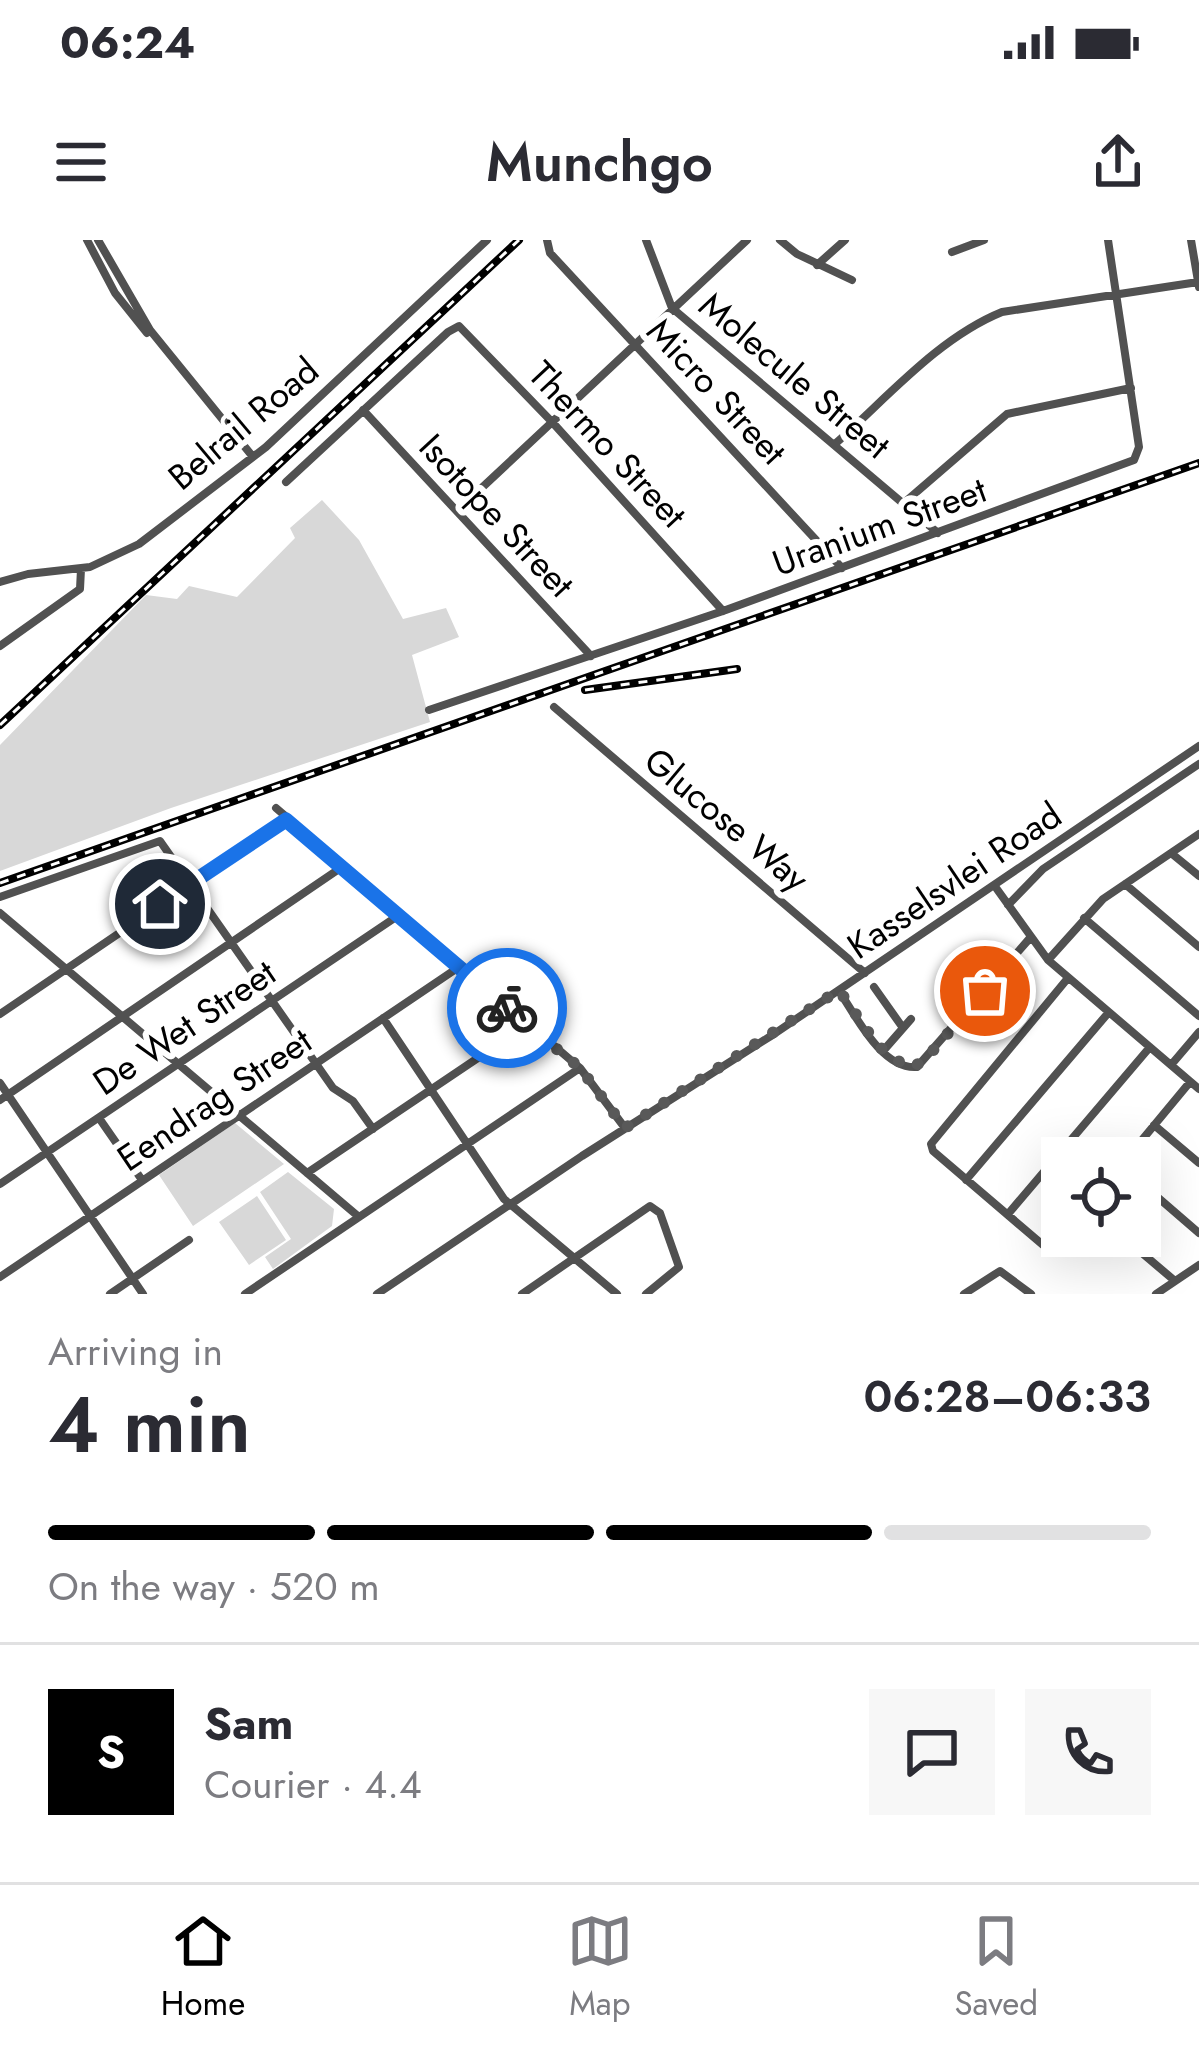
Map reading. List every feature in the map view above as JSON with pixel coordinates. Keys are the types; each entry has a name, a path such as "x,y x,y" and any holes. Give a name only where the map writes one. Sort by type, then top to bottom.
{"street":[{"path":"87,240 115,293 254,457"},
{"path":"98,240 150,330 173,360"},
{"name":"Belrail Road","path":"0,583 109,561 139,544 254,457 487,240"},
{"name":"Micro Street","path":"547,240 550,253 842,568"},
{"name":"Molecule Street","path":"646,240 672,308 938,533"},
{"path":"457,511 747,240"},
{"path":"781,240 817,265 851,280"},
{"path":"817,265 845,240"},
{"path":"952,252 984,240"},
{"name":"Uranium Street","path":"429,710 723,611 1133,460 1139,447 1108,240"},
{"path":"836,443 953,340 986,319 1002,312 1199,284 1191,240"},
{"name":"Thermo Street","path":"363,410 448,332 463,327 723,611"},
{"path":"905,502 1007,414 1131,388"},
{"path":"286,482 363,410"},
{"name":"Isotope Street","path":"363,410 591,656"},
{"path":"0,646 80,589 80,569"},
{"name":"Glucose Way","path":"554,707 865,973"},
{"name":"Kasselsvlei Road","path":"377,1294 865,973 1199,746"},
{"path":"1008,905 1043,869 1199,764"},
{"path":"276,808 580,1068 625,1128"},
{"path":"0,1014 286,820"},
{"path":"1048,960 1084,918 1199,834"},
{"path":"0,897 160,841 333,1088 353,1101 373,1129"},
{"path":"1171,853 1199,876"},
{"path":"4,1097 342,867"},
{"path":"1125,884 1199,947"},
{"path":"994,885 1048,960 1199,1089"},
{"path":"0,913 359,1217"},
{"name":"De Wet Street","path":"0,1184 399,915"},
{"path":"1084,918 1199,1016"},
{"path":"0,929 11,922"},
{"path":"839,990 883,1051 903,1066 921,1064 1030,938"},
{"name":"Eendrag Street","path":"0,1276 459,967"},
{"path":"1041,1243 933,1151 931,1141 1068,978"},
{"path":"874,987 903,1028"},
{"path":"966,1180 1109,1012"},
{"path":"383,1018 511,1205 617,1294"},
{"path":"883,1051 911,1019"},
{"path":"308,1173 527,1025"},
{"path":"1171,1065 1199,1032"},
{"path":"1008,1214 1150,1048"},
{"path":"245,1294 580,1068"},
{"path":"1144,1137 1190,1082"},
{"path":"0,1083 4,1097 143,1294"},
{"path":"99,1118 142,1180"},
{"path":"1154,1125 1199,1163"},
{"path":"1161,1200 1199,1233"},
{"path":"522,1294 650,1206 660,1213 679,1268 646,1294"},
{"path":"110,1294 189,1240"},
{"path":"1146,1257 1174,1281"},
{"path":"1156,1294 1199,1265"},
{"path":"964,1294 1002,1271 1031,1294"}],"shaded area":[{"path":"322,500 359,540 403,619 446,608 459,637 412,655 430,722 0,871 0,745 146,595 177,599 189,586 237,597 295,538 290,528"},
{"path":"235,1123 284,1164 193,1226 159,1175"},
{"path":"288,1172 334,1209 332,1226 273,1269 265,1257 291,1239 260,1192"},
{"path":"257,1196 286,1240 249,1265 219,1222"}],"railway":[{"path":"0,725 519,240"},
{"path":"0,883 1199,463"},
{"path":"585,690 737,669"}],"way so far":[{"path":"507,1008 592,1080 625,1128 839,990 878,1046 908,1068 923,1062 985,991"}],"route":[{"path":"160,904 286,820 507,1008"}]}
